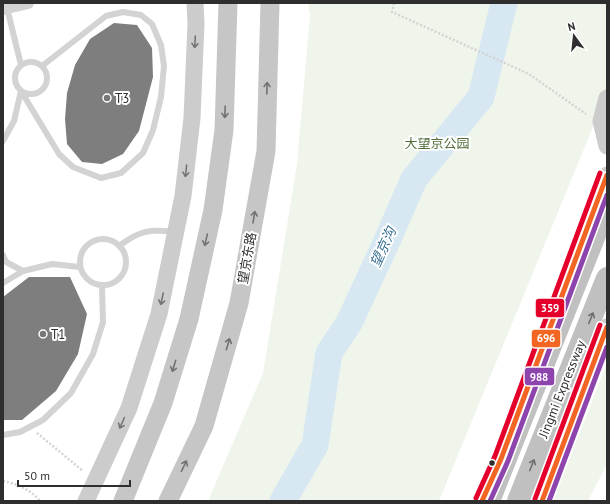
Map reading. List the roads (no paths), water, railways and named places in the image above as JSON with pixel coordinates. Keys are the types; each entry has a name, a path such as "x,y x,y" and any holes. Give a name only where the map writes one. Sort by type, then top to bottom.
{"highway":[{"name":"Jingmi Expressway","path":"489,501 607,205"},
{"name":"Jingmi Expressway","path":"518,501 607,278"}],"main road":[{"path":"123,501 163,403 189,319 214,210 224,130 228,3"},
{"name":"望京东路","path":"168,501 204,426 240,303 266,151 270,3"}],"street":[{"path":"5,9 28,3"},
{"path":"86,501 129,408 159,314 183,196 192,118 196,24 195,3"},
{"path":"607,98 601,121 607,146"},
{"path":"482,501 501,460 607,176"},
{"path":"542,501 607,327"}],"lane":[{"path":"5,9 21,65"},
{"path":"21,91 26,93 35,93 44,87 47,76 42,66 32,62 26,62 21,65 15,78 15,83 59,154 73,167 101,178 120,173 143,153 153,130 161,97 164,66 161,45 152,24 141,15 123,12 106,16 42,66"},
{"path":"3,141 14,121 21,91"},
{"path":"119,246 132,236 146,231 176,232"},
{"path":"99,239 113,241 119,246 125,256 126,268 117,281 110,285 102,286 87,280 82,274 80,267 80,259 86,246 99,239"},
{"path":"3,255 6,262 22,271"},
{"path":"3,283 22,271 52,264 80,267"},
{"path":"3,435 20,432 43,420 71,393 93,354 103,322 102,286"}],"waterway":[{"name":"望京沟","path":"283,501 315,445 329,353 349,323 414,179 481,97 504,3"}],"place":[{"name":"T3","path":"107,98"},
{"name":"T1","path":"43,334"}],"park label":[{"name":"大望京公园","path":"437,143"}]}
